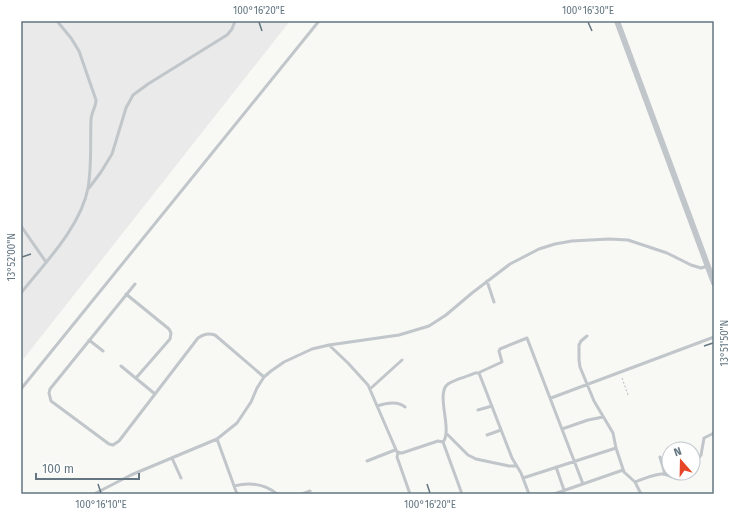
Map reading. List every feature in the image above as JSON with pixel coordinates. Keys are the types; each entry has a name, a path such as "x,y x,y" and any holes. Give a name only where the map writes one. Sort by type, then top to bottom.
{"street":[{"path":"617,21 714,283"}],"lane":[{"path":"21,293 46,262 74,223 87,189 91,162 91,118 96,105 96,100 79,51 71,38 57,21"},
{"path":"87,189 102,172 112,154 126,108 134,95 148,84 227,35 232,29 235,21"},
{"path":"21,389 320,21"},
{"path":"21,226 46,262"},
{"path":"94,494 131,475 216,439 237,423 251,402 264,377 270,371 300,354 329,345 400,335 429,326 446,315 510,264 539,249 572,241 609,239 628,240 668,253 691,265 701,268 708,266"},
{"path":"487,281 494,302"},
{"path":"135,284 50,389 49,393 51,401 109,444 119,441 198,338 203,335 215,335 264,377"},
{"path":"126,294 169,329 171,333 170,339 136,378"},
{"path":"587,336 581,341 578,353 580,367 594,401 613,433 616,448 626,475 635,482 641,494"},
{"path":"551,398 714,337"},
{"path":"462,494 443,442 446,434 444,404 445,387 502,362 499,351 500,348 527,338 583,484"},
{"path":"89,340 103,351"},
{"path":"329,345 365,381 370,389 395,450 398,453 397,457 410,494"},
{"path":"370,389 402,360"},
{"path":"121,366 155,394"},
{"path":"478,373 529,494"},
{"path":"377,406 390,403 403,405 405,407"},
{"path":"478,410 492,406"},
{"path":"562,429 588,420 603,417"},
{"path":"487,435 501,430"},
{"path":"701,455 704,438 714,433"},
{"path":"446,434 468,455 476,459 509,466 516,466"},
{"path":"216,439 237,494"},
{"path":"398,453 438,441 443,442"},
{"path":"523,478 616,448"},
{"path":"367,461 395,450"},
{"path":"172,458 181,478"},
{"path":"556,467 564,490"},
{"path":"554,494 624,470"},
{"path":"635,482 661,474"},
{"path":"234,486 252,484 268,488 277,494"},
{"path":"302,494 310,491"}],"path":[{"path":"619,372 628,395"}],"shaded area":[{"path":"21,21 290,21 21,362"}]}
